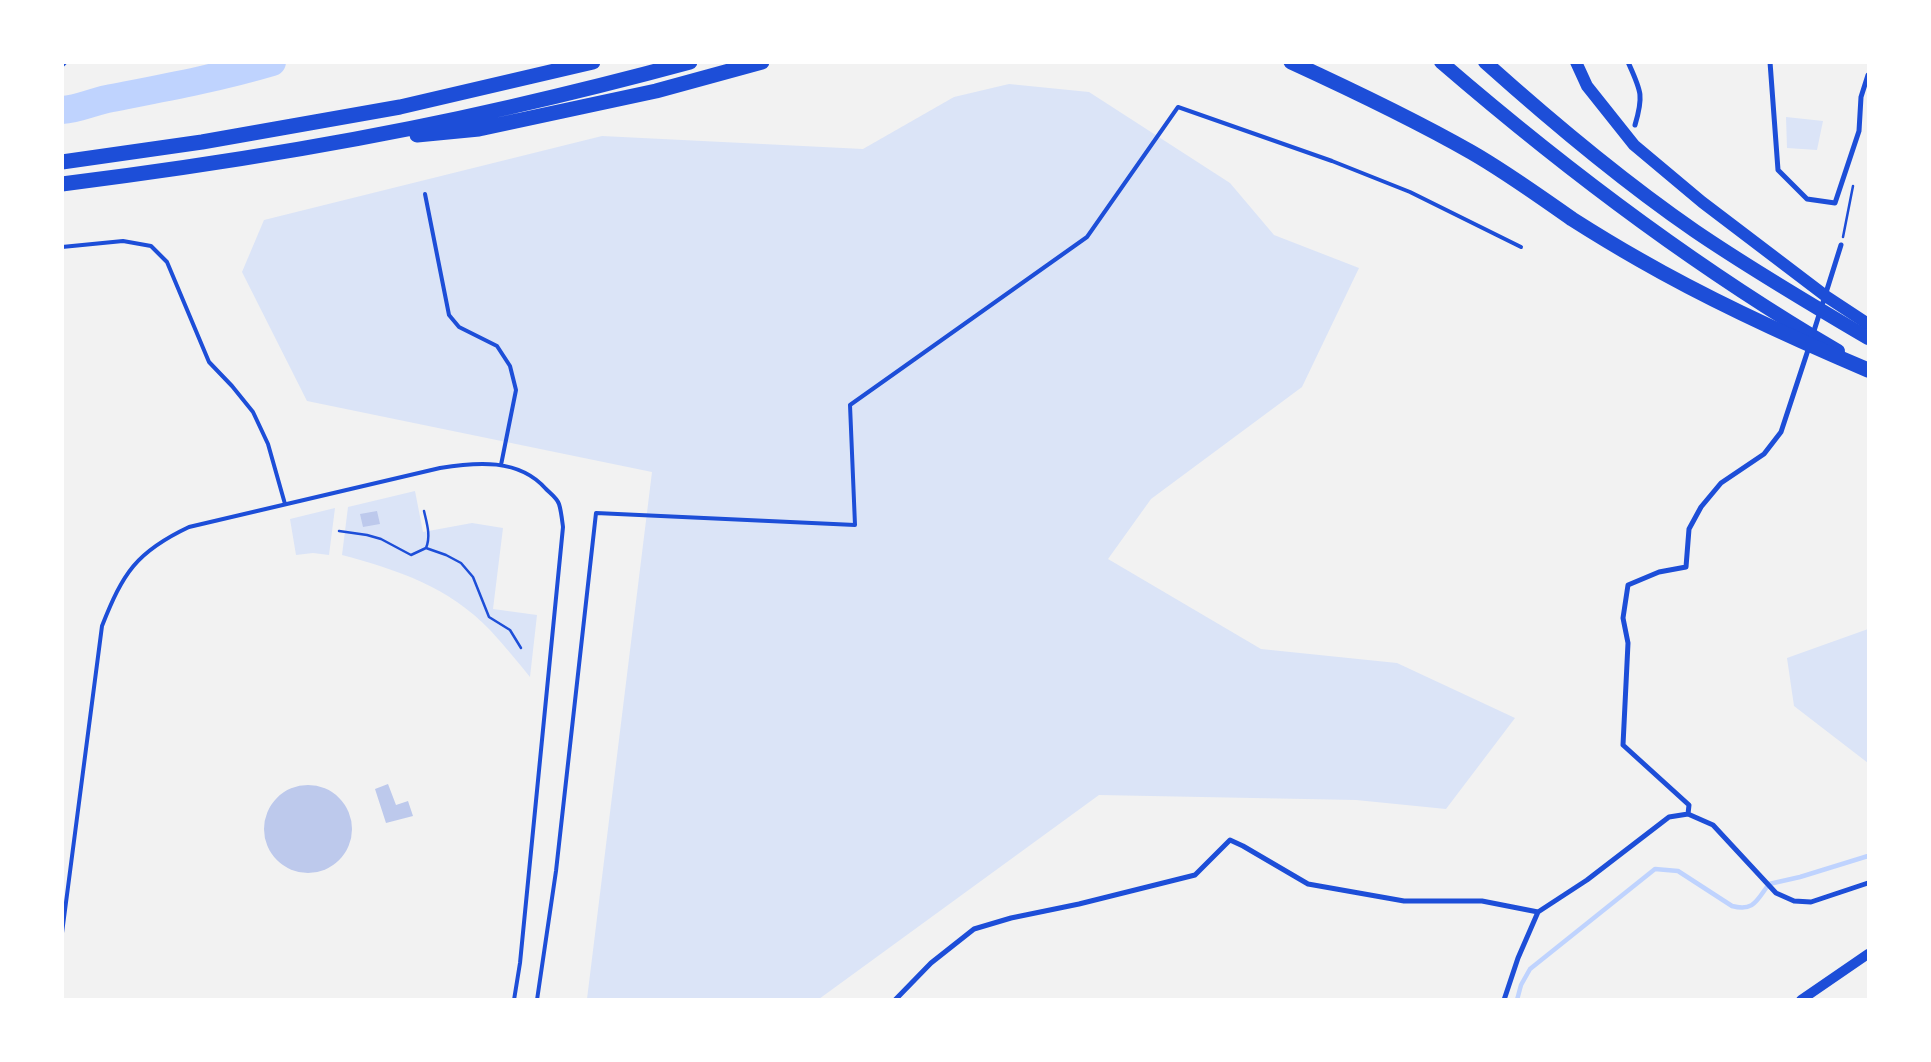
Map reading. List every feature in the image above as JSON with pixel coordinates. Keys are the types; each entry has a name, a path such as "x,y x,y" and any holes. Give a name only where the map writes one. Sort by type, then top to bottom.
{"highway":[{"path":"508,83 563,62"},
{"path":"62,162 202,142 400,107 593,62"},
{"path":"62,184 222,162 360,138 509,107 690,62"},
{"path":"360,138 479,128 656,91 762,62"},
{"path":"1291,62 1408,118 1472,152 1574,220 1692,289 1792,338 1868,369"},
{"path":"1441,62 1506,119 1652,230 1758,302 1868,369"},
{"path":"1485,62 1528,100 1612,168 1695,231 1868,338"}],"main road":[{"path":"1576,62 1588,86 1634,145 1718,214 1827,297 1868,324"},
{"path":"1801,1000 1868,954"}],"street":[{"path":"62,65 65,62"},
{"path":"1628,62 1639,86 1641,103 1634,126"},
{"path":"1770,62 1778,170 1807,199 1835,203 1860,131 1861,97 1868,74"},
{"path":"1688,814 1689,805 1622,745 1628,643 1623,618 1628,585 1658,572 1686,567 1688,529 1701,507 1721,482 1764,454 1781,432 1841,245"},
{"path":"1504,1000 1518,958 1538,912 1587,880 1669,817 1688,814 1713,825 1776,894 1794,902 1811,902 1868,883"},
{"path":"895,1000 931,963 974,929 1011,918 1079,904 1195,875 1230,840 1244,846 1308,884 1404,901 1482,901 1538,912"}],"lane":[{"path":"537,1000 556,871 596,513 855,525 850,405 1087,237 1178,107 1332,161 1410,192 1521,247"},
{"path":"425,194 449,315 459,327 497,346 510,366 516,390 501,465"},
{"path":"62,247 122,240 151,246 167,262 209,362 253,412 264,436 285,504"},
{"path":"62,933 102,626 129,569 148,551 166,538 189,527 440,468 470,463 501,465 519,470 542,484 558,502 563,527 520,963 514,1000"}],"path":[{"path":"1841,245 1854,182"},
{"path":"424,511 428,528 426,548"},
{"path":"340,531 381,539 410,555 426,548 446,554 460,563 473,577 489,617 510,630 521,648"}],"shaded area":[{"path":"1009,84 1089,92 1230,183 1274,235 1359,268 1302,387 1151,499 1108,559 1261,649 1397,663 1515,718 1446,809 1356,800 1099,795 819,999 587,999 652,472 307,401 242,272 264,220 602,136 863,149 954,97"},
{"path":"1786,117 1823,121 1817,150 1787,148"},
{"path":"415,491 423,532 472,523 503,528 493,609 537,615 530,677 490,630 457,602 440,591 403,574 342,555 348,507"},
{"path":"335,508 329,555 313,553 296,555 290,519"},
{"path":"1868,629 1868,763 1794,706 1787,658"}],"building":[{"path":"377,511 380,524 363,527 360,514"},
{"path":"388,784 396,805 408,801 413,816 386,823 375,789"},
{"path":"308,785 325,789 339,798 348,812 352,829 348,846 339,860 325,869 308,873 291,869 277,860 268,846 264,829 268,812 277,798 291,789"}],"waterway":[{"path":"62,110 211,78 272,62"},
{"path":"1517,1000 1521,985 1530,969 1655,869 1678,871 1732,906 1745,907 1758,900 1769,884 1800,877 1868,856"}]}
